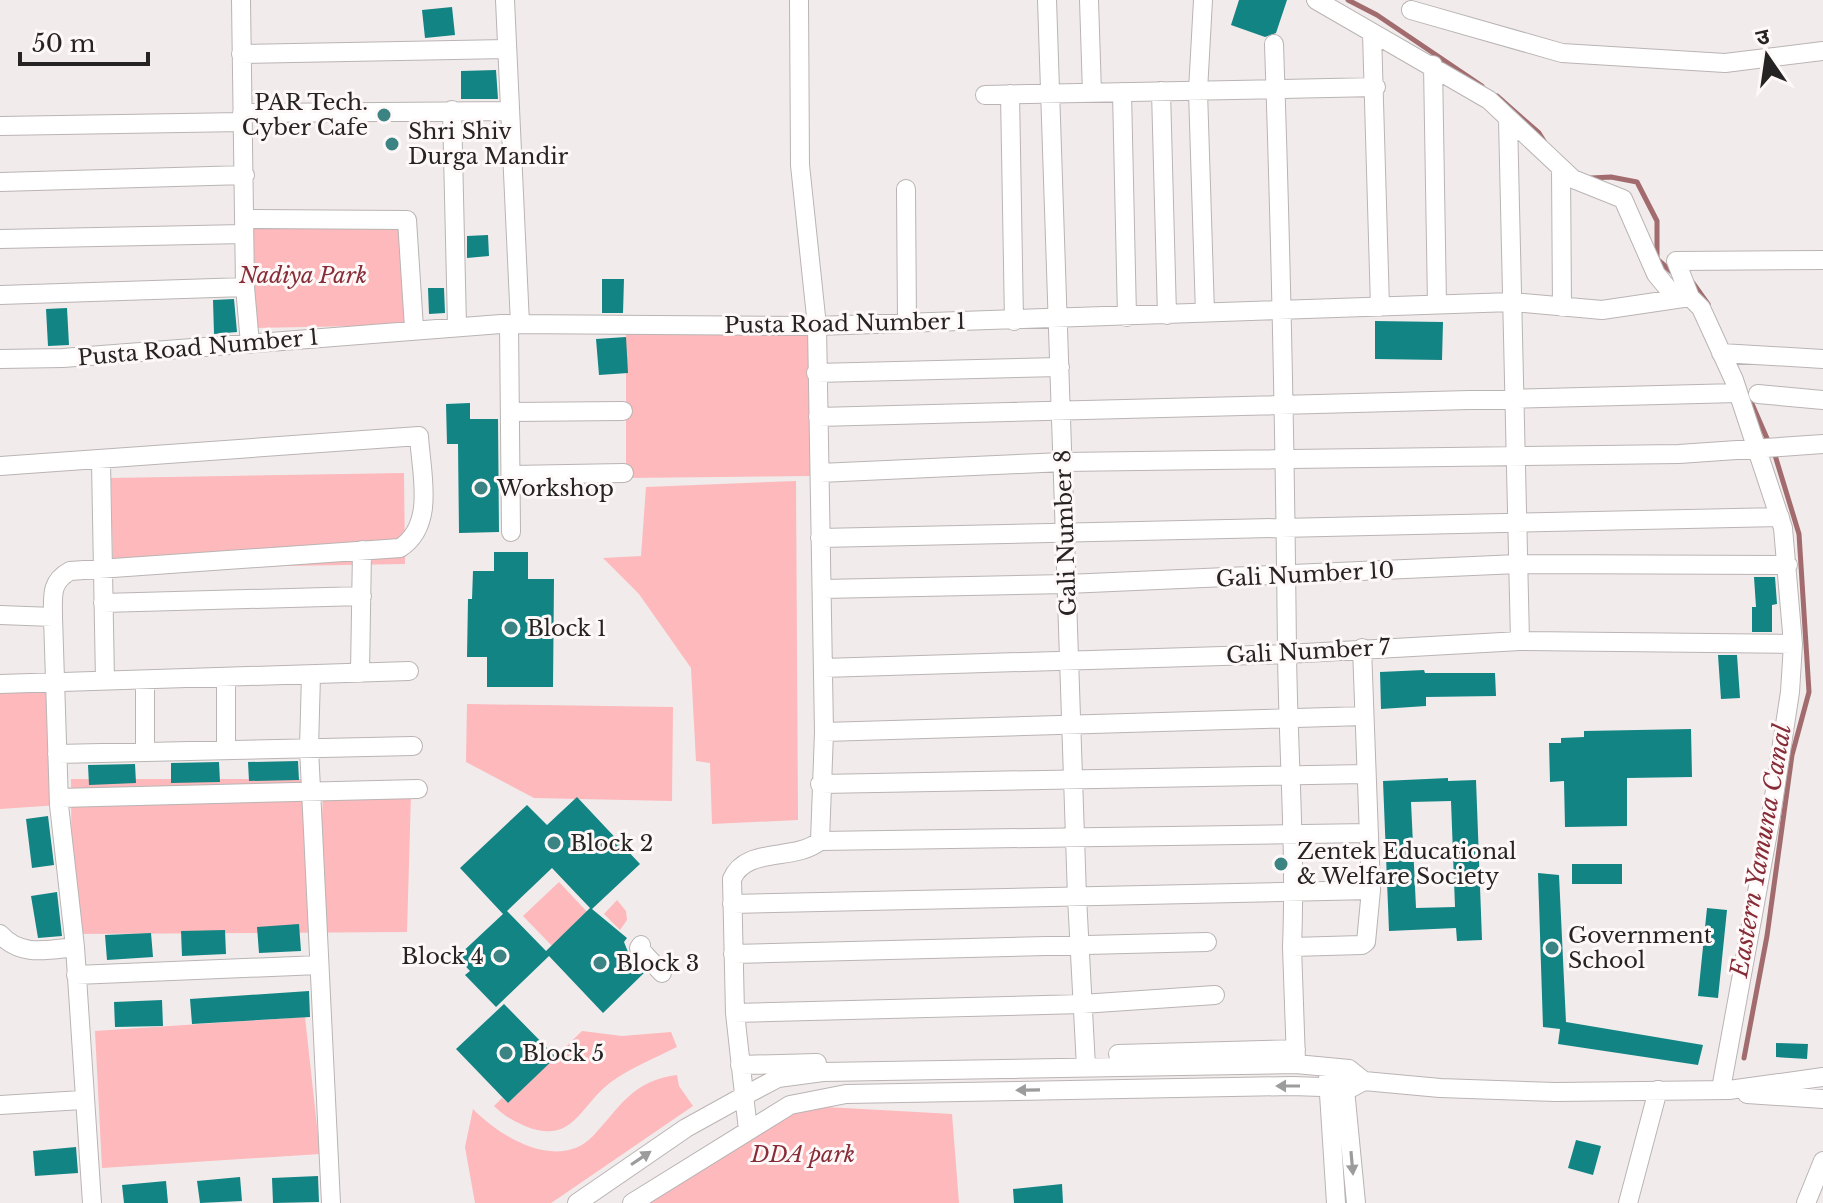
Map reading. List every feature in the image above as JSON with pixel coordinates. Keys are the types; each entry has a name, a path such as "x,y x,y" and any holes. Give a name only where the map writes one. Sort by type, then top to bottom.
{"street":[{"path":"241,0 245,287 250,344"},
{"path":"505,0 515,324 510,412 511,532"},
{"path":"799,0 800,165 817,326 824,732 820,841"},
{"name":"Gali Number 8","path":"1047,0 1077,897 1086,1061"},
{"path":"1089,0 1092,93"},
{"path":"1203,0 1198,91 1205,313"},
{"path":"1316,0 1489,100 1561,169 1590,188 1611,192 1623,199 1656,274 1670,291 1685,284 1701,308 1738,393 1780,517 1788,565 1793,644 1790,692 1725,1090"},
{"path":"1411,10 1562,53 1725,63 1823,51"},
{"path":"1372,33 1376,87 1380,307"},
{"path":"1274,44 1284,308 1287,654 1295,892 1292,947 1296,1056"},
{"path":"241,54 507,49"},
{"path":"1433,65 1437,304"},
{"path":"985,95 1376,87"},
{"path":"1161,91 1167,315"},
{"path":"1122,92 1127,317"},
{"path":"1010,94 1014,321"},
{"path":"0,126 452,110 510,111"},
{"path":"452,110 457,326"},
{"path":"1508,119 1513,457 1520,641"},
{"path":"1561,169 1562,307"},
{"path":"0,182 245,175"},
{"path":"906,189 907,323"},
{"path":"0,239 407,220 414,328"},
{"name":"Pusta Road Number 1","path":"0,359 63,358 414,328 515,324 817,326 1512,302 1602,310 1685,284 1676,261 1823,260"},
{"path":"0,295 245,287"},
{"path":"1721,353 1823,359"},
{"path":"816,373 1060,367"},
{"path":"818,417 1738,393"},
{"path":"1758,394 1823,400"},
{"path":"510,412 623,411"},
{"path":"0,466 419,436 422,525 414,539 400,548 85,568 58,577 52,591 59,798 75,947 82,1100 92,1203"},
{"path":"820,473 1063,462 1513,457 1823,444"},
{"path":"101,461 105,681"},
{"path":"511,475 624,473"},
{"path":"820,538 1780,517"},
{"path":"360,673 362,550"},
{"name":"Gali Number 10","path":"822,589 1067,584 1518,564 1788,565"},
{"path":"103,603 362,596"},
{"path":"0,615 53,617"},
{"name":"Gali Number 7","path":"823,668 1287,654 1520,641 1793,644"},
{"path":"1292,947 1364,944 1371,890 1362,648"},
{"path":"0,684 409,671"},
{"path":"311,675 309,748 331,1203"},
{"path":"226,677 226,750"},
{"path":"145,680 145,752"},
{"path":"824,732 1364,716"},
{"path":"57,754 413,746"},
{"path":"820,784 1366,774"},
{"path":"59,798 418,789"},
{"path":"748,1130 735,1013 732,879 736,869 756,858 794,855 820,841 1369,833"},
{"path":"732,904 1371,890"},
{"path":"0,934 18,949 34,951 75,947"},
{"path":"733,954 1207,942"},
{"path":"641,945 639,948 662,973"},
{"path":"76,975 319,965"},
{"path":"735,1013 1082,1004 1215,995"},
{"path":"740,1065 1296,1056 1349,1069 1364,1081"},
{"path":"577,1203 686,1128 778,1078 823,1072 1086,1061"},
{"path":"1335,1067 1356,1203"},
{"path":"632,1203 790,1105 846,1094 1337,1088 1364,1081 1440,1088 1725,1090 1823,1077"},
{"path":"1336,1203 1337,1088"},
{"path":"1628,1203 1658,1090"},
{"path":"1725,1090 1783,1099 1823,1099"},
{"path":"0,1105 82,1100"},
{"path":"1806,1203 1823,1161"}],"green space":[{"name":"Nadiya Park","path":"245,219 409,227 409,325 250,328"},
{"path":"626,324 818,330 819,476 626,478"},
{"path":"404,473 405,564 113,569 111,478"},
{"path":"796,481 798,820 712,824 710,763 696,761 691,668 639,594 603,558 641,556 646,487"},
{"path":"45,683 59,805 0,809 0,684"},
{"path":"467,704 673,707 672,801 534,798 466,762"},
{"path":"71,779 310,779 318,918 323,793 411,793 407,932 72,934"},
{"path":"559,882 590,915 555,949 523,916"},
{"path":"617,900 626,911 627,920 620,930 604,914"},
{"path":"305,1017 320,1154 102,1168 95,1031"},
{"path":"582,1031 622,1036 671,1032 677,1047 618,1077 600,1091 574,1120 554,1131 525,1126 508,1118 494,1106 502,1098 508,1103"},
{"path":"677,1075 679,1086 693,1106 551,1203 475,1203 465,1147 473,1109 514,1140 547,1151 564,1151 580,1146 594,1135 638,1089"},
{"name":"DDA park","path":"790,1105 952,1114 959,1203 648,1203"}],"building":[{"path":"1239,0 1287,0 1276,33 1265,37 1231,25"},
{"path":"452,7 455,35 425,38 422,10"},
{"path":"496,70 498,99 461,99 461,71"},
{"path":"488,235 489,256 467,258 467,236"},
{"path":"602,279 624,279 623,313 602,313"},
{"path":"428,288 444,288 445,313 429,314"},
{"path":"234,299 237,332 214,334 213,300"},
{"path":"67,308 69,345 48,346 46,309"},
{"path":"1375,321 1443,322 1442,360 1375,359"},
{"path":"626,337 628,373 599,375 596,339"},
{"name":"Workshop","path":"470,403 470,419 498,419 499,532 459,533 458,444 447,444 446,404"},
{"name":"Block 1","path":"494,552 528,552 528,579 554,579 553,687 487,687 487,657 467,657 468,599 472,599 473,571 494,571"},
{"path":"1754,577 1775,577 1777,604 1772,605 1772,632 1752,632 1752,607 1756,607"},
{"path":"1718,655 1737,655 1740,698 1721,699"},
{"path":"1424,670 1425,673 1495,673 1496,696 1426,697 1426,706 1381,709 1380,672"},
{"path":"1691,729 1692,777 1627,778 1627,826 1565,827 1564,781 1550,782 1549,743 1561,743 1561,738 1584,737 1584,731"},
{"path":"298,761 299,780 249,781 248,762"},
{"path":"219,762 220,782 171,783 171,763"},
{"path":"135,764 136,783 89,785 88,765"},
{"path":"1476,780 1482,940 1457,941 1456,928 1389,931 1383,781","holes":["1451,801 1455,907 1416,908 1411,802"]},
{"path":"577,797 640,864 592,909 627,938 624,942 628,952 645,972 603,1013 549,956 496,1007 465,975 470,971 457,957 503,914 460,868 527,805 547,825","holes":["552,868 590,908 546,951 507,911"]},
{"path":"48,816 54,865 32,868 26,819"},
{"path":"1572,864 1622,864 1622,884 1572,884"},
{"name":"Government School","path":"1538,873 1559,875 1566,1022 1703,1045 1698,1065 1558,1044 1560,1029 1543,1027"},
{"path":"57,892 62,936 38,938 31,896"},
{"path":"1707,908 1727,910 1718,998 1698,996"},
{"path":"299,924 301,951 259,953 257,927"},
{"path":"225,930 226,954 182,956 181,931"},
{"path":"151,933 153,957 107,960 105,935"},
{"path":"309,991 310,1017 192,1024 190,999"},
{"path":"162,1000 163,1026 115,1027 114,1002"},
{"name":"Block 5","path":"504,1004 556,1057 508,1103 456,1049"},
{"path":"1776,1043 1808,1044 1807,1059 1776,1057"},
{"path":"1576,1140 1601,1146 1593,1175 1568,1168"},
{"path":"76,1147 78,1173 35,1176 33,1151"},
{"path":"318,1176 319,1202 273,1203 272,1178"},
{"path":"240,1177 242,1201 200,1203 197,1181"},
{"path":"166,1181 168,1203 124,1203 122,1185"},
{"path":"1062,1184 1063,1203 1014,1203 1013,1189"}],"waterway":[{"name":"Eastern Yamuna Canal","path":"1348,0 1377,15 1482,86"},
{"name":"Eastern Yamuna Canal","path":"1497,96 1544,141"},
{"name":"Eastern Yamuna Canal","path":"1591,178 1611,177 1637,182 1657,221 1657,259 1673,273"},
{"name":"Eastern Yamuna Canal","path":"1693,283 1708,304"},
{"name":"Eastern Yamuna Canal","path":"1749,397 1769,443"},
{"name":"Eastern Yamuna Canal","path":"1744,1058 1767,936 1792,755 1809,692 1799,534 1774,452"}],"place":[{"name":"PAR Tech. Cyber Cafe","path":"384,115"},
{"name":"Shri Shiv Durga Mandir","path":"392,144"},
{"name":"Workshop","path":"481,488"},
{"name":"Block 1","path":"511,628"},
{"name":"Block 2","path":"554,843"},
{"name":"Zentek Educational & Welfare Society","path":"1281,864"},
{"name":"Government School","path":"1552,948"},
{"name":"Block 4","path":"500,956"},
{"name":"Block 3","path":"600,963"},
{"name":"Block 5","path":"506,1053"}]}
